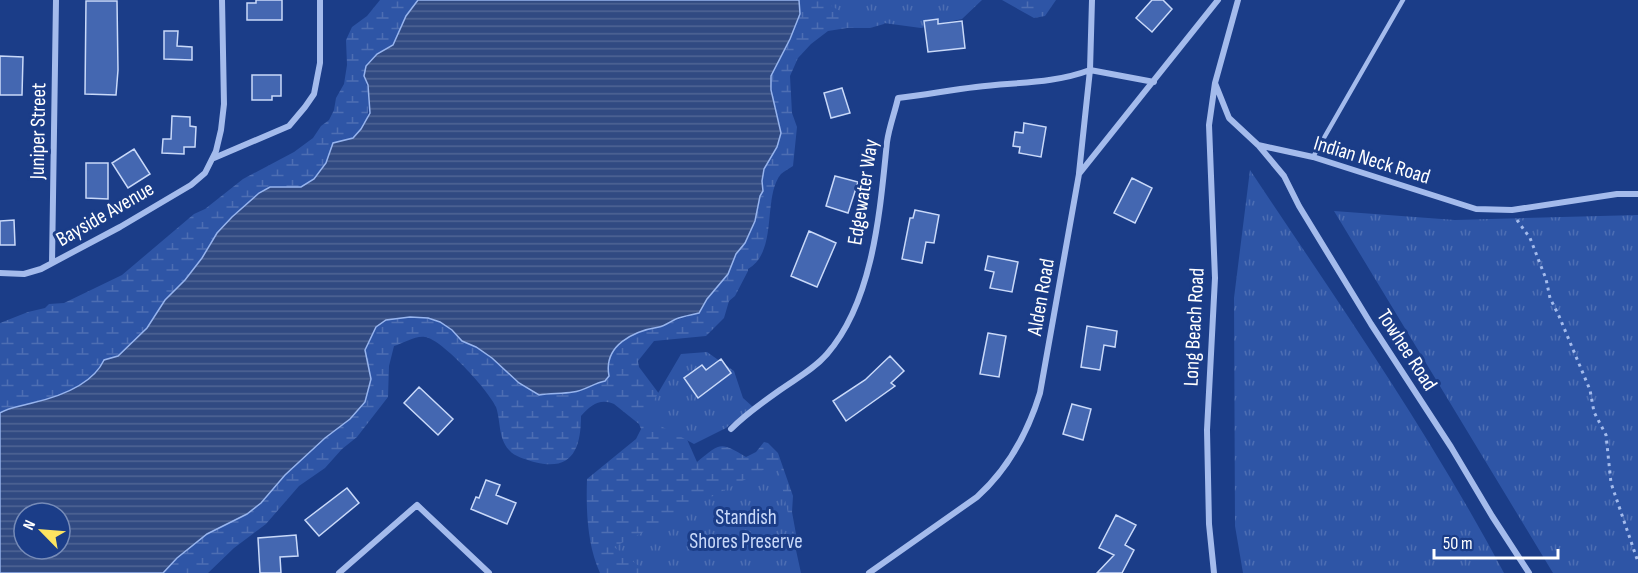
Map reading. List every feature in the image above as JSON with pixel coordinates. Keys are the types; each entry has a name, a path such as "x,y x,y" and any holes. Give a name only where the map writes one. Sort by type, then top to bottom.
{"street":[{"name":"Juniper Street","path":"52,263 56,0"},
{"path":"214,158 224,104 222,0"},
{"path":"214,158 289,126 310,100 314,94 320,63 320,0"},
{"path":"1079,174 1090,70 1092,0"},
{"name":"Alden Road","path":"869,573 983,492 1008,464 1032,416 1043,378 1079,174 1218,0"},
{"path":"1238,0 1215,83 1229,118 1258,145"},
{"path":"1090,70 1154,82"},
{"name":"Edgewater Way","path":"730,429 820,360 835,344 858,304 875,232 888,140 898,98 976,87 1039,82 1074,76 1090,70"},
{"name":"Long Beach Road","path":"1214,573 1209,524 1207,430 1215,278 1209,125 1215,83"},
{"name":"Indian Neck Road","path":"1258,145 1313,157 1476,209 1512,210 1617,194 1638,194"},
{"name":"Towhee Road","path":"1258,145 1284,176 1299,206 1371,324 1529,573"},
{"name":"Bayside Avenue","path":"0,273 36,272 120,227 201,178 214,158"},
{"path":"339,573 417,505 489,573"}],"lane":[{"path":"1313,157 1403,0"}],"path":[{"path":"1512,210 1530,238 1546,279 1550,298 1590,390 1594,412 1606,435 1611,483 1638,562"}],"green space":[{"path":"380,0 418,0 406,16 393,45 377,54 364,76 369,101 367,118 359,133 350,139 333,143 326,163 314,179 301,187 270,187 259,193 232,217 217,233 185,280 165,300 148,328 118,356 104,361 99,370 83,384 63,394 0,413 0,323 45,308 49,304 64,303 122,275 194,214 205,209 243,179 294,152 313,138 321,126 329,120 336,98 344,84 347,65 346,40 352,27 367,16"},
{"path":"799,0 889,0 895,12 884,24 870,28 828,31 798,58 790,76 792,113 797,127 793,166 781,174 775,184 764,250 758,261 748,269 735,296 729,301 724,318 706,336 654,341 638,361 639,367 678,419 697,462 720,446 731,448 746,457 756,452 764,442 778,453 793,496 792,512 796,534 788,560 787,573 600,573 592,550 588,527 587,479 636,439 641,429 639,424 614,404 600,402 581,416 581,428 576,448 566,461 547,464 520,458 505,445 498,413 492,399 453,356 433,340 422,337 394,346 389,366 388,397 357,437 342,449 325,468 299,486 266,524 234,548 208,573 163,573 177,558 207,534 248,514 261,503 285,475 325,438 350,419 365,402 371,379 365,350 376,327 386,320 410,317 428,318 440,322 462,341 492,358 519,383 539,395 577,391 605,381 609,376 611,357 621,343 636,333 654,326 699,313 707,299 728,274 736,254 745,243 755,221 763,191 764,169 777,147 771,76 800,14"},
{"path":"821,0 982,0 962,19 921,28 854,19"},
{"path":"1002,0 1056,0 1045,16 1034,18"},
{"path":"1250,170 1414,418 1504,573 1243,573 1235,526 1234,298"},
{"path":"1334,211 1455,220 1638,215 1638,573 1553,573"},
{"name":"Standish Shores Preserve","path":"707,352 734,371 743,398 753,407 726,428 694,444 644,417 681,354"},
{"name":"Standish Shores Preserve","path":"777,463 801,573 648,573 614,547"}],"shaded area":[{"path":"418,0 799,0 800,14 771,76 771,90 781,133 777,147 764,169 763,191 755,221 745,243 736,254 728,274 707,299 699,313 640,332 622,341 611,356 608,365 609,376 605,381 569,393 539,395 519,383 492,358 462,341 440,322 428,318 410,317 386,320 376,327 365,350 371,379 365,402 350,419 325,438 285,475 261,503 247,514 207,534 177,558 163,573 0,573 0,413 53,397 83,383 99,369 104,360 118,356 147,328 165,300 202,258 217,233 259,193 270,187 301,187 314,179 326,163 333,143 353,138 361,129 370,113 368,85 364,76 366,66 377,54 393,45 406,16"}],"building":[{"path":"256,0 282,0 282,20 247,20 247,3 256,3"},
{"path":"1152,0 1163,0 1172,9 1152,32 1136,18"},
{"path":"86,1 117,1 116,95 85,94"},
{"path":"938,19 938,24 962,21 965,48 928,52 924,21"},
{"path":"164,31 178,31 177,46 192,47 192,60 164,59"},
{"path":"0,56 23,57 22,95 0,95"},
{"path":"252,75 281,75 281,96 272,96 272,100 252,100"},
{"path":"842,88 850,113 831,118 824,93"},
{"path":"172,116 190,117 190,126 196,127 195,147 184,147 184,154 162,153 163,139 171,139"},
{"path":"1024,123 1046,127 1041,157 1019,153 1020,147 1013,146 1015,132 1023,133"},
{"path":"134,149 150,174 128,188 112,163"},
{"path":"86,163 108,163 108,199 86,198"},
{"path":"835,176 858,182 848,213 826,206"},
{"path":"1132,178 1152,188 1135,223 1114,213"},
{"path":"915,210 939,215 934,243 926,242 922,263 902,259 910,218 913,218"},
{"path":"14,220 15,245 0,245 0,221"},
{"path":"809,231 836,243 817,287 791,276"},
{"path":"988,256 1018,262 1012,292 990,288 994,272 985,270"},
{"path":"1087,326 1117,331 1115,347 1104,345 1100,370 1081,367"},
{"path":"988,333 1006,336 999,377 980,374"},
{"path":"890,356 904,371 891,383 895,386 846,421 833,401 865,380"},
{"path":"721,359 731,373 698,398 684,378 702,365 706,370"},
{"path":"419,387 453,419 438,435 404,403"},
{"path":"1072,404 1091,409 1083,440 1063,434"},
{"path":"486,480 500,485 496,495 516,503 507,524 471,509 476,497 479,498"},
{"path":"347,488 359,503 319,536 305,520"},
{"path":"1116,515 1136,525 1125,545 1134,550 1122,573 1097,573 1114,555 1099,548"},
{"path":"296,535 298,556 280,557 281,573 260,573 258,538"}]}
